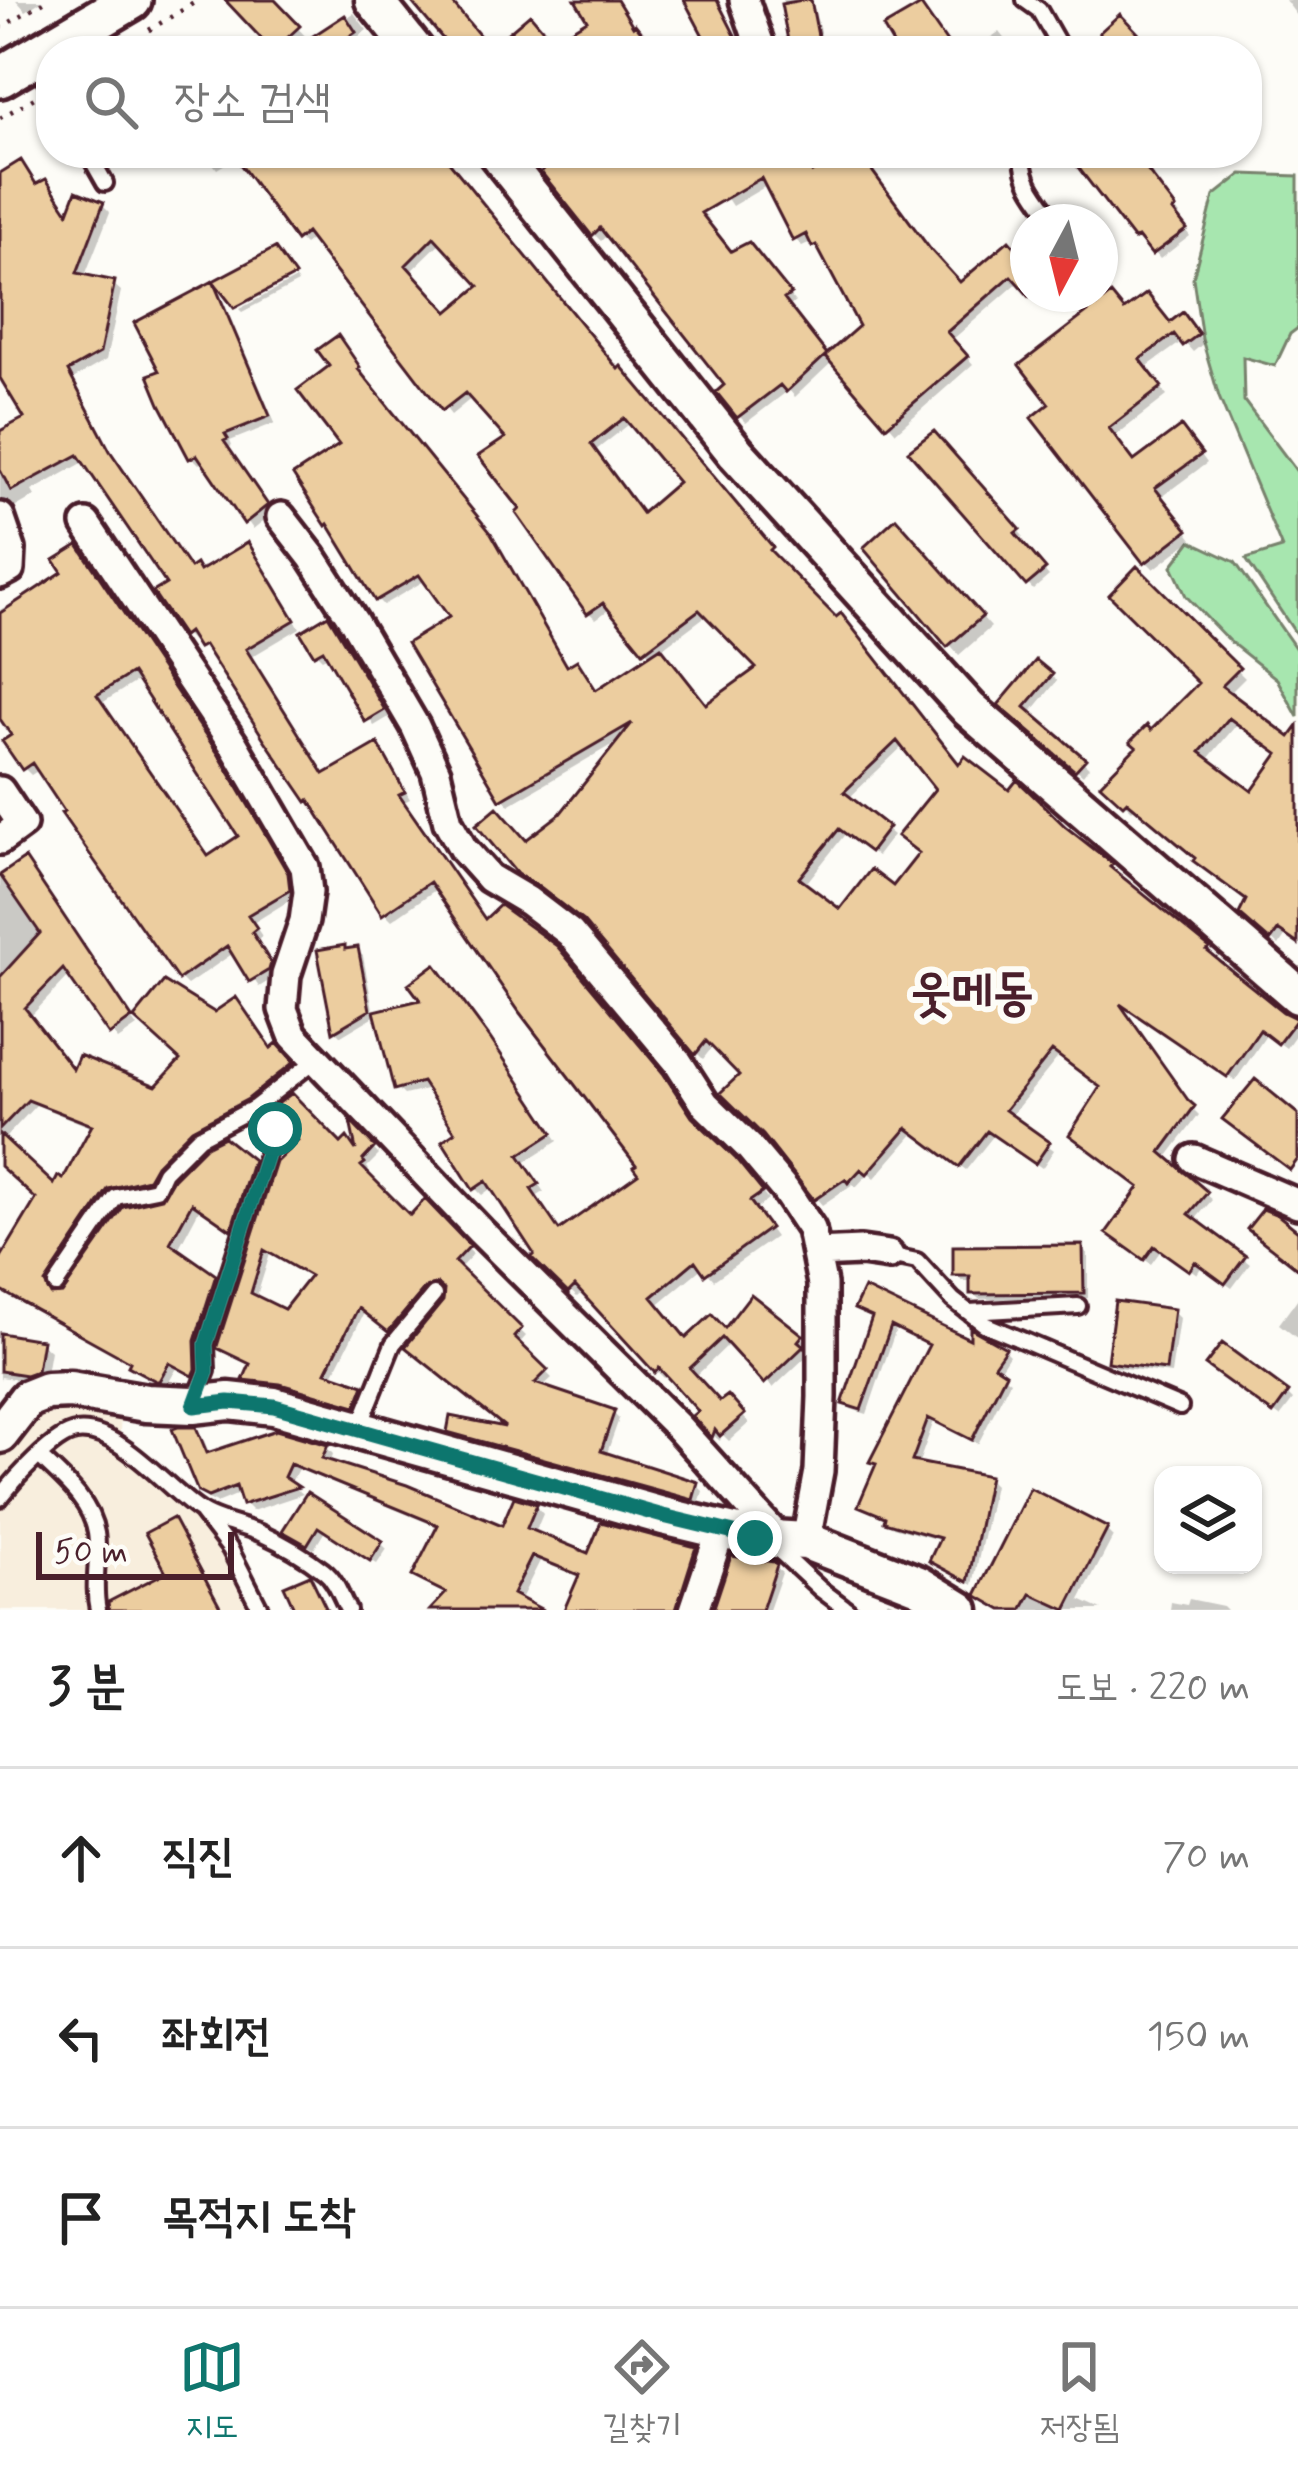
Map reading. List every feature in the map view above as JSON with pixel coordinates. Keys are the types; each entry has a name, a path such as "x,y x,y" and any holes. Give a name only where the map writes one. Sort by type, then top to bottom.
{"main road":[{"path":"104,36 139,15"}],"street":[{"path":"374,0 403,36"},
{"path":"744,0 757,36"},
{"path":"508,168 736,453 968,709 1298,994"},
{"path":"0,517 11,549 10,569 0,574"},
{"path":"281,518 312,557 415,726 436,772 448,823 464,849 489,878 569,933 678,1062 705,1104 785,1190 811,1228 822,1284 819,1471 783,1539"},
{"path":"86,524 234,745 305,867 304,921 286,975 283,1009 292,1034 783,1539"},
{"path":"0,791 22,824 0,840"},
{"path":"1194,1159 1298,1204"},
{"path":"816,1253 890,1255"},
{"path":"0,1433 27,1399 47,1390 146,1403 274,1406 721,1530 783,1539 919,1585 960,1610"},
{"path":"694,1610 721,1530"}],"lane":[{"path":"1025,0 1039,10 1054,36"},
{"path":"96,168 105,183"},
{"path":"1024,168 1043,204"},
{"path":"56,1285 116,1196 156,1189 164,1172 199,1137 254,1108 317,1059"},
{"path":"194,1406 207,1371 206,1344 275,1129 254,1108"},
{"path":"890,1255 916,1261 984,1324 1180,1407"},
{"path":"358,1430 393,1344 434,1294"},
{"path":"969,1312 1078,1306"},
{"path":"0,1498 62,1437 79,1431 107,1438 202,1513 230,1549 261,1610"},
{"path":"40,1456 78,1493 96,1531 98,1610"},
{"path":"202,1513 259,1533 312,1563 330,1575 348,1610"},
{"path":"783,1539 820,1589 848,1610"}],"path":[{"path":"0,28 47,0"},
{"path":"139,15 199,0"},
{"path":"0,118 34,78"}],"shaded area":[{"path":"38,1404 121,1408 120,1433 175,1482 214,1508 240,1549 266,1610 0,1610 0,1453"}],"green space":[{"path":"1242,174 1298,176 1298,328 1290,334 1275,366 1243,357 1244,401 1298,473 1298,637 1246,559 1282,548 1219,397 1202,339 1193,278 1214,196"},
{"path":"1191,541 1235,562 1298,652 1298,717 1277,679 1229,641 1186,596 1172,566"}],"building":[{"path":"225,0 275,0 300,26 289,36 259,36"},
{"path":"410,0 450,0 480,36 440,36"},
{"path":"575,0 617,0 645,36 561,36 587,20"},
{"path":"684,0 717,0 735,36 703,36"},
{"path":"811,0 818,36 787,36 781,4"},
{"path":"921,5 943,36 888,36 883,27"},
{"path":"530,14 549,36 504,36"},
{"path":"1120,14 1141,36 1102,36 1099,33"},
{"path":"345,15 356,32 350,36 313,36"},
{"path":"21,160 36,184 46,179 68,212 76,191 104,202 77,273 115,281 100,353 68,371 110,451 190,568 196,564 200,571 248,542 295,620 246,649 324,774 378,743 405,792 399,795 485,919 500,905 557,946 663,1073 692,1117 763,1192 750,1201 770,1228 705,1275 695,1261 652,1297 686,1338 712,1314 725,1328 751,1294 803,1335 798,1341 804,1346 764,1384 722,1338 690,1368 720,1401 728,1395 745,1414 720,1436 715,1430 712,1438 692,1416 698,1411 659,1368 655,1373 575,1286 568,1293 531,1257 534,1254 486,1181 473,1190 442,1141 455,1132 422,1082 394,1090 374,1011 420,1000 408,984 435,964 553,1133 519,1155 539,1184 531,1189 559,1230 638,1174 430,882 382,915 204,645 198,648 188,632 183,636 153,592 166,584 78,455 11,491 0,470 0,431 24,418 0,378 0,173"},
{"path":"243,168 454,168 618,369 621,366 773,547 770,550 836,617 841,613 959,764 965,756 1009,790 1017,780 1113,864 1110,867 1210,948 1207,951 1297,1019 1278,1044 1260,1030 1227,1077 1120,1004 1195,1106 1161,1152 1208,1192 1189,1214 1246,1256 1225,1284 1195,1262 1189,1271 1154,1246 1144,1260 1106,1233 1139,1187 1069,1135 1100,1087 1052,1051 1005,1110 1050,1142 1035,1164 987,1131 959,1167 907,1128 867,1174 861,1169 848,1183 845,1179 814,1200 763,1135 720,1093 739,1075 706,1041 695,1055 583,921 517,874 476,825 497,807 526,840 560,814 632,723 500,800 407,643 449,617 419,575 375,601 293,475 339,445 297,390 329,366 317,350 338,335 358,369 491,533 567,666 577,660 596,690 661,647 706,704 756,668 699,610 643,652 603,603 587,614 516,513 520,509 478,456 505,438 465,393 442,411 306,233 296,241","holes":["434,237 479,286 448,312 406,265","624,418 678,482 642,513 591,444","897,741 935,789 897,836 919,853 893,886 871,869 840,909 799,878 839,829 870,852 889,827 844,792"]},
{"path":"545,168 810,168 812,172 817,168 870,168 960,282 1009,240 1010,277 947,332 968,356 886,427 825,356 786,392 780,385 737,418 716,392 724,385 600,228 592,236 541,172","holes":["761,178 793,241 806,234 812,247 816,245 859,326 827,354 784,299 791,294 749,242 731,251 701,213"]},
{"path":"1079,168 1145,168 1187,229 1152,255 1138,237 1134,240 1118,219 1118,204 1106,204"},
{"path":"275,248 295,276 234,308 213,281"},
{"path":"213,281 270,416 225,434 228,439 224,441 268,505 244,524 197,455 189,459 148,375 159,371 134,323"},
{"path":"1147,293 1170,322 1183,312 1199,334 1183,346 1174,334 1140,359 1162,387 1109,428 1134,461 1181,426 1202,454 1155,488 1188,530 1144,564 1031,418 1049,404 1019,365 1088,312 1118,312 1118,303 1124,310"},
{"path":"934,431 1020,529 1015,533 1046,569 1026,586 908,451"},
{"path":"896,518 983,616 947,647 863,548"},
{"path":"78,545 219,755 288,873 290,890 248,915 257,928 252,932 271,963 269,970 249,982 227,946 178,980 61,813 32,763 22,770 2,741 11,735 0,719 0,613 62,572 54,560","holes":["132,673 238,836 208,856 97,695"]},
{"path":"1137,566 1240,668 1222,686 1290,737 1298,726 1298,944 1278,930 1270,941 1239,914 1246,900 1100,784 1136,747 1130,742 1147,725 1151,730 1198,683 1109,595","holes":["1229,718 1278,754 1252,791 1200,752"]},
{"path":"328,615 385,710 365,722 323,650 314,655 300,632"},
{"path":"1036,660 1053,674 1025,707 1086,759 1075,771 998,705"},
{"path":"25,858 132,1018 109,1035 63,969 25,1008 73,1069 79,1055 156,1086 180,1060 134,1018 164,981 214,1012 236,997 271,1048 277,1043 294,1062 248,1099 192,1129 148,1179 108,1189 45,1283 51,1295 62,1294 123,1207 162,1198 173,1179 206,1146 224,1137 253,1160 231,1230 192,1203 170,1243 216,1275 195,1341 193,1376 169,1363 156,1381 0,1290 0,1259 36,1199 0,1166 0,1134 54,1184 58,1176 63,1179 92,1125 28,1100 0,1129 0,977 40,933 0,875"},
{"path":"345,945 345,949 358,947 370,1010 333,1032 317,950"},
{"path":"1255,1079 1298,1114 1298,1159 1290,1170 1222,1119"},
{"path":"292,1093 341,1143 347,1137 356,1150 350,1121 375,1147 361,1166 410,1215 425,1199 470,1246 455,1262 522,1328 514,1337 548,1370 535,1383 615,1410 601,1451 698,1482 693,1500 447,1432 450,1416 505,1427 405,1347 443,1301 444,1290 437,1284 425,1288 388,1332 358,1308 326,1372 364,1385 356,1406 280,1384 243,1380 250,1364 217,1346 276,1162 298,1141 271,1109","holes":["264,1250 310,1276 284,1309 251,1293"]},
{"path":"1263,1209 1298,1231 1298,1269 1247,1229"},
{"path":"1083,1245 1084,1293 970,1294 970,1276 953,1276 953,1246"},
{"path":"864,1288 970,1339 970,1328 1006,1348 994,1365 1006,1373 972,1440 928,1418 912,1461 989,1476 968,1582 929,1561 940,1538 884,1522 885,1517 858,1506 876,1464 869,1462 929,1345 891,1326 861,1410 842,1404 872,1317 854,1309"},
{"path":"1115,1301 1174,1309 1166,1370 1107,1362"},
{"path":"0,1333 42,1340 37,1371 26,1375 0,1371"},
{"path":"1222,1343 1289,1392 1273,1414 1205,1365"},
{"path":"196,1427 207,1453 276,1430 328,1445 322,1458 407,1485 502,1525 514,1497 537,1504 527,1528 588,1553 601,1522 696,1547 676,1610 564,1610 579,1575 532,1556 513,1594 543,1610 430,1610 446,1593 412,1576 438,1525 290,1464 284,1477 299,1487 242,1505 236,1486 208,1497 198,1492 172,1429"},
{"path":"1030,1488 1108,1528 1066,1610 1031,1594 1022,1610 1002,1610 976,1595"},
{"path":"307,1492 383,1541 370,1561 318,1527 307,1545 282,1531"},
{"path":"173,1518 222,1610 109,1610 108,1602 166,1572 145,1533"},
{"path":"731,1556 777,1565 762,1610 713,1610"},
{"path":"310,1575 327,1610 295,1610 284,1586"}],"district":[{"name":"웃메동","path":"972,994"}],"route":[{"path":"275,1129 206,1344 207,1371 194,1406 229,1402 274,1406 755,1538"}]}
